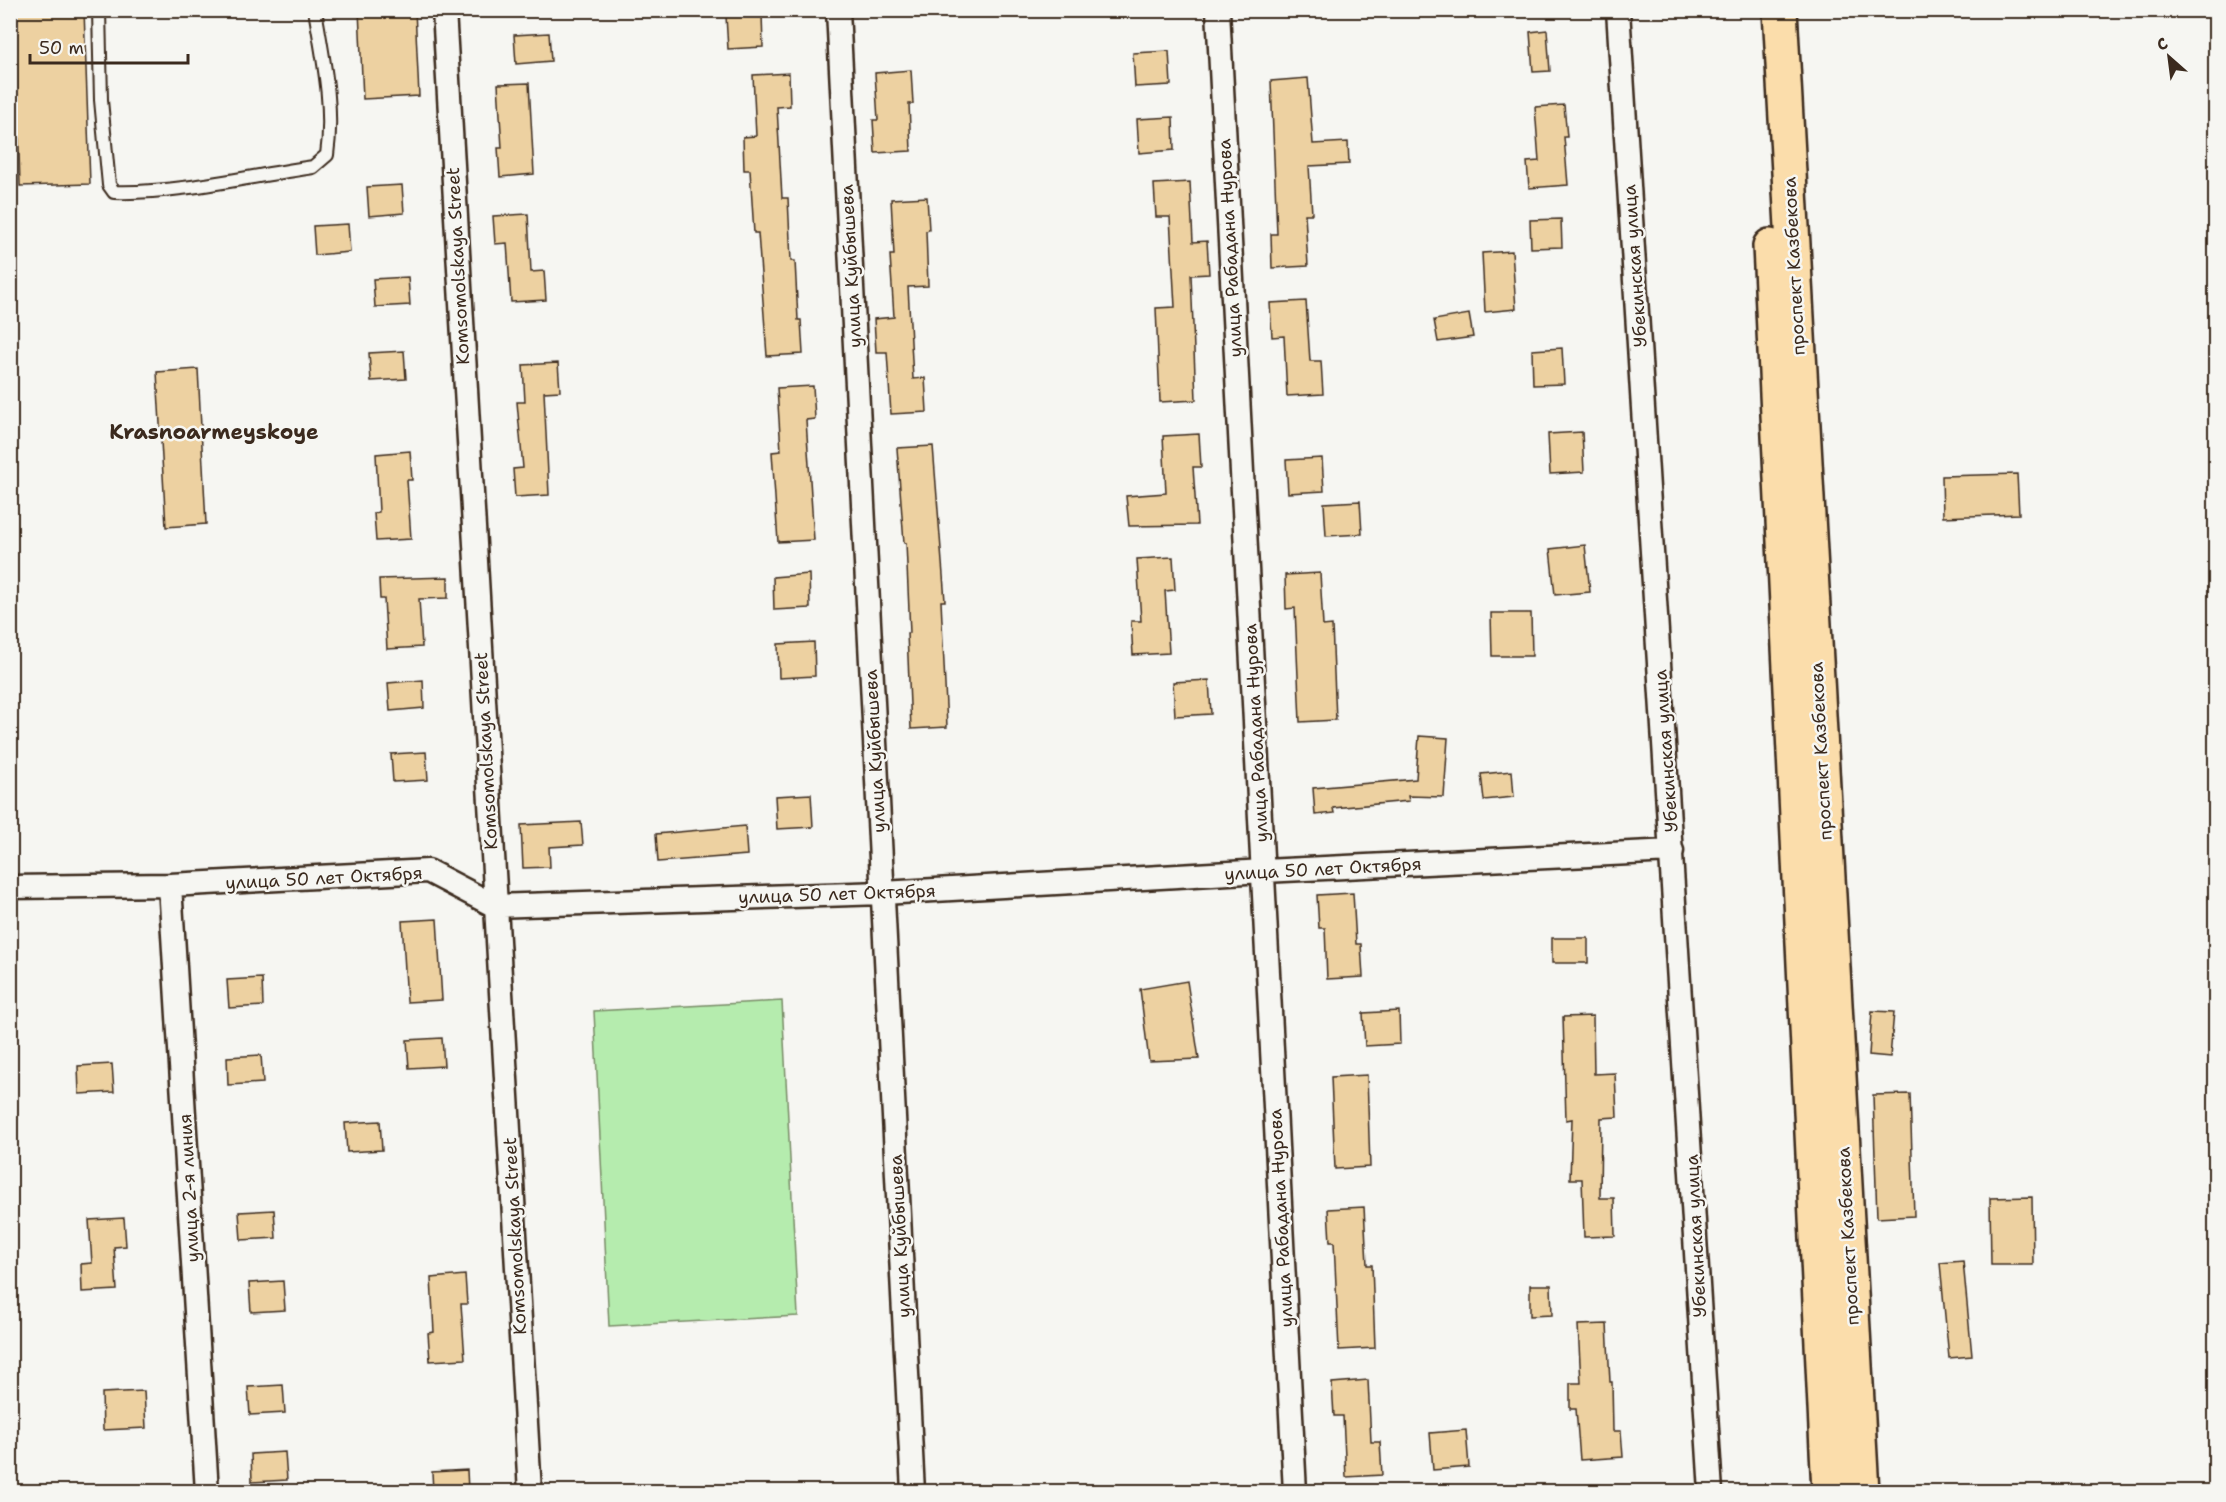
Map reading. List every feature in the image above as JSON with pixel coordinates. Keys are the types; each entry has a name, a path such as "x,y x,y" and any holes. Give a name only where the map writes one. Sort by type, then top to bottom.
{"highway":[{"name":"проспект Казбекова","path":"1759,10 1829,1491"},
{"name":"проспект Казбекова","path":"1780,10 1862,1491"}],"street":[{"name":"Komsomolskaya Street","path":"444,10 530,1491"},
{"name":"улица Куйбышева","path":"838,10 913,1491"},
{"name":"улица Рабадана Нурова","path":"1218,10 1295,1491"},
{"name":"Убекинская улица","path":"1618,10 1711,1491"},
{"name":"улица 50 лет Октября","path":"10,887 170,885 428,871 495,906 883,893 1264,871 1672,852"},
{"name":"улица 2-я линия","path":"170,885 207,1491"}],"lane":[{"path":"99,10 101,100 109,184 114,192 131,193 313,167 327,155 331,130 327,81 315,10"}],"green space":[{"path":"782,1001 798,1316 609,1326 594,1011"}],"building":[{"path":"15,10 84,10 90,184 20,186"},
{"path":"359,10 415,10 419,96 363,99"},
{"path":"762,14 763,47 728,49 726,16"},
{"path":"1547,30 1550,71 1533,72 1530,32"},
{"path":"549,33 551,61 516,64 514,35"},
{"path":"1169,51 1171,85 1135,87 1133,53"},
{"path":"911,70 913,104 909,104 911,151 875,153 873,120 878,120 875,73"},
{"path":"789,73 790,106 777,107 782,198 788,198 791,261 795,261 798,320 801,320 803,354 767,356 758,233 754,233 750,170 744,170 743,137 756,136 753,75"},
{"path":"1308,78 1313,144 1348,142 1349,164 1309,166 1312,214 1305,214 1308,266 1272,268 1271,234 1277,234 1271,81"},
{"path":"529,83 534,174 500,177 498,148 502,148 498,84"},
{"path":"1564,105 1568,185 1529,188 1527,162 1539,161 1535,107"},
{"path":"1173,117 1174,150 1139,153 1137,119"},
{"path":"1190,182 1193,242 1207,241 1209,274 1191,275 1196,400 1160,402 1156,308 1175,307 1170,217 1156,217 1154,184"},
{"path":"402,185 404,213 369,216 367,187"},
{"path":"927,197 928,286 908,287 913,379 925,378 927,412 891,414 887,352 876,352 874,319 894,317 890,255 894,255 891,199"},
{"path":"528,214 531,272 544,271 546,300 511,302 507,243 495,244 493,216"},
{"path":"1561,219 1562,247 1531,248 1530,220"},
{"path":"348,224 350,252 315,255 313,226"},
{"path":"1512,251 1516,309 1485,312 1482,253"},
{"path":"408,277 410,305 375,307 373,279"},
{"path":"1306,301 1310,361 1321,361 1323,394 1287,396 1284,336 1272,337 1270,303"},
{"path":"1469,314 1473,337 1438,342 1434,320"},
{"path":"1562,348 1564,384 1533,385 1532,350"},
{"path":"404,351 406,379 371,381 369,353"},
{"path":"558,363 560,391 544,392 549,495 515,497 513,469 523,468 517,402 525,402 523,365"},
{"path":"198,369 206,524 166,527 157,372"},
{"path":"813,386 815,419 806,420 814,540 778,542 772,452 781,451 777,388"},
{"path":"1582,432 1584,472 1550,474 1548,434"},
{"path":"1199,434 1201,467 1193,467 1197,525 1129,526 1126,496 1166,493 1163,436"},
{"path":"933,446 945,601 941,601 947,727 911,729 906,543 904,543 897,448"},
{"path":"410,451 412,480 407,480 411,539 376,541 374,513 379,512 376,454"},
{"path":"1322,458 1324,491 1288,493 1286,460"},
{"path":"2017,474 2019,514 1943,517 1942,476"},
{"path":"1360,501 1362,534 1326,536 1324,503"},
{"path":"1585,545 1590,592 1555,595 1550,549"},
{"path":"1173,557 1175,590 1165,591 1169,653 1133,655 1131,621 1141,621 1137,559"},
{"path":"1320,573 1323,626 1332,625 1336,720 1300,722 1295,608 1286,609 1285,575"},
{"path":"809,574 810,608 774,610 773,577"},
{"path":"448,577 448,598 419,599 422,647 387,649 384,599 380,599 379,579"},
{"path":"1491,613 1531,613 1532,656 1492,656"},
{"path":"814,642 815,676 779,678 778,644"},
{"path":"423,680 424,708 390,711 388,683"},
{"path":"1209,680 1211,714 1175,716 1173,682"},
{"path":"1419,736 1448,738 1444,797 1408,796 1409,801 1333,808 1334,813 1315,815 1313,788 1416,779"},
{"path":"426,752 428,780 393,782 391,754"},
{"path":"1512,771 1514,797 1484,800 1481,774"},
{"path":"811,794 813,827 777,829 775,796"},
{"path":"581,822 583,845 549,847 550,867 523,868 521,825"},
{"path":"745,826 747,855 658,862 656,834"},
{"path":"1353,893 1356,944 1361,944 1363,977 1327,979 1325,928 1319,928 1317,895"},
{"path":"437,919 442,1000 407,1002 402,921"},
{"path":"1552,938 1588,938 1588,963 1552,963"},
{"path":"262,978 263,1006 229,1008 227,980"},
{"path":"1187,981 1199,1059 1149,1061 1140,989"},
{"path":"1399,1011 1400,1044 1365,1046 1363,1013"},
{"path":"1872,1011 1894,1012 1890,1057 1869,1055"},
{"path":"1593,1016 1594,1074 1615,1073 1617,1117 1601,1118 1600,1198 1614,1198 1615,1236 1584,1237 1582,1179 1570,1179 1572,1119 1566,1120 1563,1017"},
{"path":"442,1038 444,1066 409,1068 407,1040"},
{"path":"261,1055 263,1083 228,1085 227,1057"},
{"path":"112,1064 114,1092 79,1094 78,1066"},
{"path":"1367,1075 1370,1167 1335,1169 1331,1077"},
{"path":"1910,1094 1914,1216 1877,1218 1873,1095"},
{"path":"380,1121 382,1150 347,1152 345,1123"},
{"path":"2032,1197 2033,1265 1991,1265 1990,1198"},
{"path":"1364,1207 1367,1265 1372,1265 1375,1348 1339,1350 1334,1242 1330,1242 1328,1209"},
{"path":"274,1210 276,1238 241,1240 239,1212"},
{"path":"124,1218 126,1246 114,1247 117,1290 82,1292 81,1264 92,1263 89,1220"},
{"path":"1963,1261 1972,1356 1949,1358 1940,1263"},
{"path":"465,1275 467,1304 461,1304 465,1359 430,1361 428,1333 434,1332 431,1278"},
{"path":"283,1281 285,1310 251,1312 249,1283"},
{"path":"1530,1285 1551,1285 1552,1315 1530,1316"},
{"path":"1607,1324 1613,1431 1621,1431 1623,1457 1580,1460 1576,1409 1570,1409 1570,1383 1581,1383 1578,1325"},
{"path":"1368,1380 1371,1442 1380,1442 1382,1475 1346,1477 1343,1416 1334,1416 1332,1383"},
{"path":"283,1385 285,1413 250,1415 248,1387"},
{"path":"144,1391 146,1428 103,1430 102,1393"},
{"path":"1466,1430 1469,1467 1433,1470 1430,1433"},
{"path":"285,1452 287,1480 252,1482 251,1454"},
{"path":"467,1470 468,1491 433,1491 432,1472"}],"district":[{"name":"Krasnoarmeyskoye","path":"214,432"}]}
